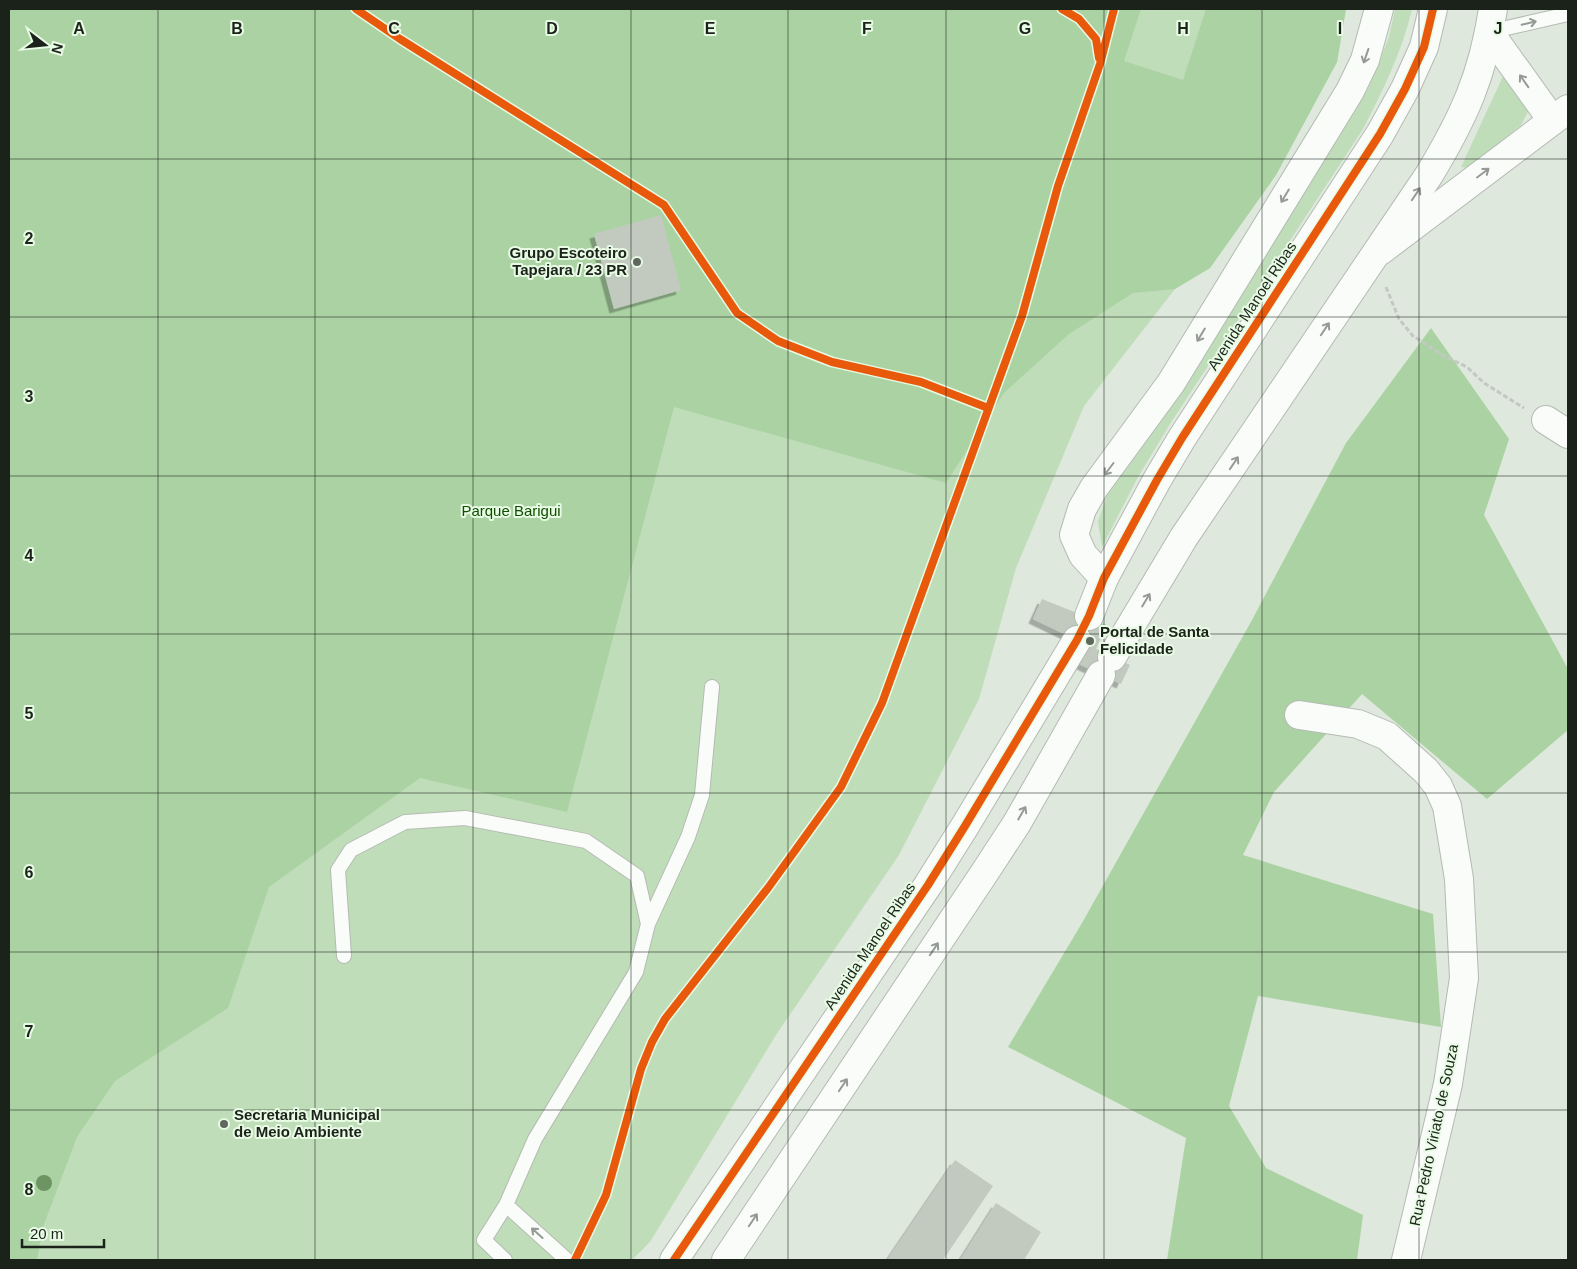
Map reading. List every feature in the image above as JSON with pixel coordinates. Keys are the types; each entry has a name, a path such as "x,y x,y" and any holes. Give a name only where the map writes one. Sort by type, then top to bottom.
{"main road":[{"path":"1104,578 1083,554 1074,535 1082,509 1094,488 1171,383 1350,91 1364,60 1379,9"},
{"name":"Avenida Manoel Ribas","path":"674,1260 928,885 965,826 1083,628 1104,578 1182,438 1380,134 1405,89 1424,47 1433,9"},
{"path":"1374,255 1560,115 1491,20"},
{"path":"726,1260 991,864 1022,815 1107,666 1184,537 1430,174 1471,98 1483,61 1491,20"},
{"name":"Rua Pedro Viriato de Souza","path":"1299,715 1358,724 1387,736 1426,771 1438,786 1447,806 1459,879 1464,978 1448,1084 1406,1260"}],"lane":[{"path":"1491,20 1568,14"},
{"path":"505,1260 484,1240 506,1205 535,1139 636,972 648,924 688,837 702,795 712,687"},
{"path":"344,956 338,870 351,850 405,822 465,818 586,842 637,876 648,924"},
{"path":"506,1205 568,1260"}],"path":[{"path":"1374,255 1398,319 1413,336 1467,368 1484,383 1557,427"}],"green space":[{"name":"Parque Barigui","path":"9,9 1346,9 1337,62 1276,175 1210,268 1175,289 1084,406 1016,568 979,699 899,855 776,1035 650,1242 632,1260 9,1260"},
{"name":"Parque Barigui","path":"9,9 1141,9 1124,61 1183,80 1206,9 1346,9 1337,62 1276,175 1210,268 1175,289 1133,293 1069,334 1004,393 946,483 674,407 567,812 420,778 269,887 228,1008 115,1081 77,1137 43,1227 37,1260 9,1260"},
{"path":"1395,9 1412,9 1397,56 1363,129 1170,424 1138,477 1102,547 1098,522 1107,495 1193,365 1369,87 1389,37"},
{"path":"1504,74 1530,108 1521,125 1469,168 1461,167"},
{"path":"1431,328 1509,439 1484,515 1568,669 1568,730 1487,799 1362,694 1274,792 1243,855 1433,914 1441,1027 1258,996 1229,1106 1266,1168 1363,1215 1357,1260 1167,1260 1186,1138 1008,1047 1082,923 1252,620 1346,443"}],"building":[{"name":"Grupo Escoteiro Tapejara / 23 PR","path":"661,215 681,290 614,309 594,234"},
{"name":"Portal de Santa Felicidade","path":"1042,599 1107,625 1096,649 1130,665 1121,684 1073,661 1077,640 1033,619"},
{"path":"955,1160 993,1186 943,1260 887,1260"},
{"path":"996,1203 1041,1232 1024,1260 960,1260"}],"cycle path":[{"path":"356,9 400,39 664,205 737,313 778,341 832,362 921,382 988,408"},
{"path":"1062,9 1079,19 1096,39 1099,58"},
{"path":"575,1260 606,1195 641,1069 652,1042 665,1019 768,888 841,787 882,703 1022,316 1058,186 1100,64 1114,9"},
{"path":"674,1260 928,885 965,826 1077,640 1104,578 1182,438 1380,134 1405,89 1424,47 1433,9"}],"place":[{"name":"Grupo Escoteiro Tapejara / 23 PR","path":"637,262"},
{"name":"Portal de Santa Felicidade","path":"1090,641"},
{"name":"Secretaria Municipal de Meio Ambiente","path":"224,1124"}]}
